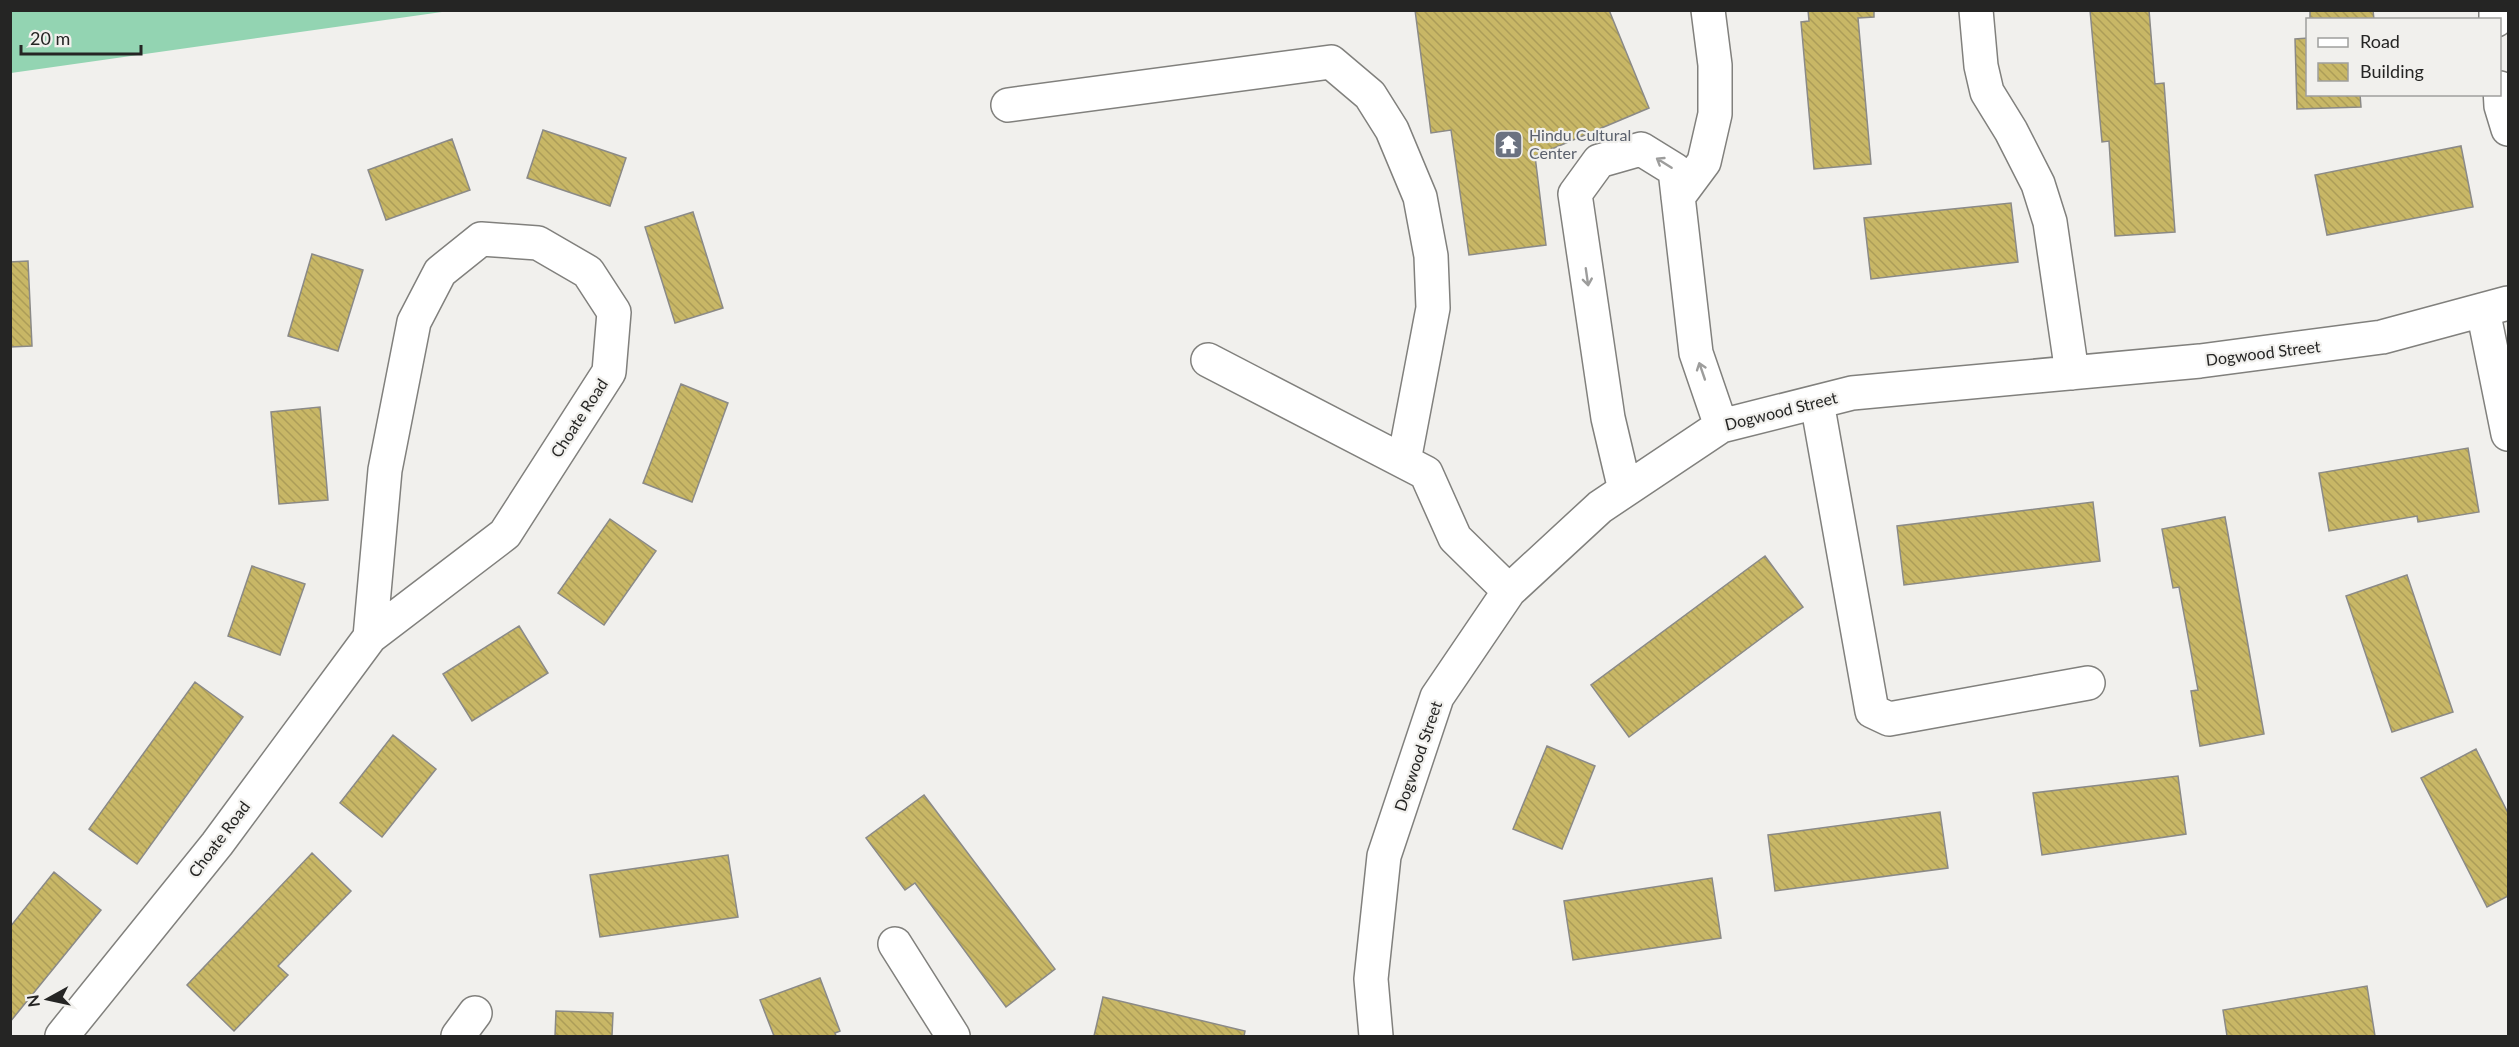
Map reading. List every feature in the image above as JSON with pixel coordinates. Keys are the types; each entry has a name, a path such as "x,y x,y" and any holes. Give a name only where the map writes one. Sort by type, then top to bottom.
{"street":[{"path":"1678,197 1704,162 1715,114 1715,65 1708,10"},
{"path":"1976,10 1981,66 1987,92 2012,131 2038,184 2050,222 2072,373"},
{"path":"1008,105 1330,62 1370,95 1392,130 1420,197 1431,256 1433,308 1404,461"},
{"path":"2501,96 2508,129"},
{"path":"1625,490 1608,418 1575,195 1599,161 1641,149 1675,170 1696,353 1721,426"},
{"name":"Choate Road","path":"62,1036 217,844 370,637 505,534 609,372 614,312 588,272 538,243 481,239 440,272 414,322 384,470 370,637"},
{"path":"2496,307 2508,434"},
{"name":"Dogwood Street","path":"1376,1036 1371,979 1384,856 1437,697 1509,591 1600,507 1721,426 1852,393 2200,361 2382,337 2496,307"},
{"path":"1208,360 1426,473 1455,538 1509,591"},
{"path":"1817,402 1872,711 1889,719 2088,683"},
{"path":"895,944 953,1036"}],"green space":[{"path":"11,10 449,10 449,11 11,73"}],"building":[{"name":"Hindu Cultural Center","path":"1415,10 1609,10 1649,108 1535,156 1546,245 1469,255 1451,130 1431,133"},
{"path":"1808,10 1874,10 1874,17 1858,18 1871,164 1814,169 1801,22 1809,21"},
{"path":"2090,10 2149,10 2155,84 2164,83 2175,232 2115,236 2109,141 2102,142"},
{"path":"2310,10 2373,10 2374,18 2310,18"},
{"path":"2306,38 2306,96 2360,96 2361,107 2297,109 2295,39"},
{"path":"543,130 626,158 610,206 527,178"},
{"path":"452,139 470,190 386,220 368,170"},
{"path":"2461,146 2473,207 2327,235 2315,175"},
{"path":"2011,203 2018,262 1871,279 1864,218"},
{"path":"693,212 723,308 675,323 645,227"},
{"path":"312,254 363,270 338,351 288,336"},
{"path":"28,261 32,346 10,347 10,262"},
{"path":"681,384 728,403 692,502 643,483"},
{"path":"320,407 328,500 279,504 271,412"},
{"path":"2468,448 2479,512 2418,522 2417,516 2329,531 2319,473"},
{"path":"2093,502 2100,561 1904,585 1897,526"},
{"path":"2225,517 2264,734 2200,746 2191,691 2198,690 2179,587 2173,588 2162,529"},
{"path":"610,519 656,551 604,625 558,593"},
{"path":"1765,556 1803,607 1629,737 1591,685"},
{"path":"252,566 305,584 280,655 228,636"},
{"path":"2407,575 2453,712 2392,732 2346,596"},
{"path":"519,626 548,673 472,721 443,674"},
{"path":"195,682 243,717 137,864 89,829"},
{"path":"393,735 436,769 382,837 340,803"},
{"path":"1547,746 1595,766 1562,849 1513,829"},
{"path":"2476,749 2508,813 2508,896 2487,907 2421,778"},
{"path":"2178,776 2186,834 2042,855 2033,793"},
{"path":"924,795 1055,969 1006,1007 915,883 905,890 866,838"},
{"path":"1940,812 1948,868 1775,891 1768,835"},
{"path":"312,853 351,891 278,966 288,975 234,1031 187,985"},
{"path":"728,855 738,917 600,937 590,875"},
{"path":"54,872 101,910 10,1022 10,927"},
{"path":"1712,878 1721,938 1573,960 1564,901"},
{"path":"820,978 840,1031 835,1033 836,1036 774,1036 760,1000"},
{"path":"2367,986 2375,1036 2227,1036 2223,1010"},
{"path":"1103,997 1245,1031 1244,1036 1094,1036"},
{"path":"556,1011 613,1013 612,1036 555,1036"}],"place":[{"name":"Hindu Cultural Center","path":"1508,144"}]}
